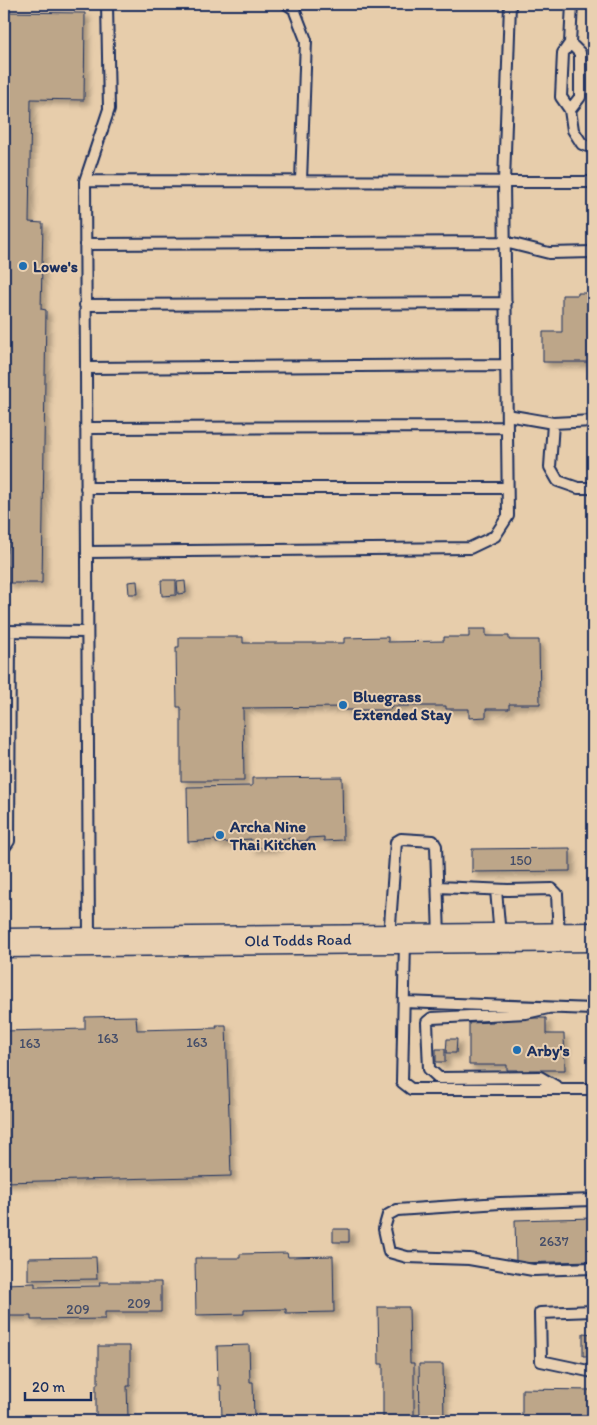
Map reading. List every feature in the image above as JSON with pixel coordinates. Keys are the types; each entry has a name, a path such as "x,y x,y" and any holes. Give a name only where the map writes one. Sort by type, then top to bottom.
{"main road":[{"name":"Old Todds Road","path":"4,943 593,936"}],"lane":[{"path":"89,942 85,180 109,109 107,4"},
{"path":"287,4 294,9 306,40 301,181"},
{"path":"87,552 470,548 495,536 508,516 504,182 510,4"},
{"path":"572,4 570,43 563,53 561,97 570,110 573,130 582,144 593,148"},
{"path":"570,43 580,53 580,97 570,110"},
{"path":"85,180 593,182"},
{"path":"85,244 505,242 549,253 593,252"},
{"path":"85,304 506,302"},
{"path":"86,368 506,365"},
{"path":"507,415 553,423 593,421"},
{"path":"553,423 550,466 558,481 578,488 593,488"},
{"path":"86,428 507,427"},
{"path":"86,488 507,488"},
{"path":"4,848 9,841 7,631 87,632"},
{"path":"440,938 436,846 433,841 401,839 396,842 397,939 404,1002 402,1082 412,1088 593,1088"},
{"path":"438,887 496,890 552,889 557,894 559,937"},
{"path":"496,890 500,938"},
{"path":"404,1002 593,1009"},
{"path":"548,1008 526,1013 432,1018 427,1022 429,1069 439,1078 540,1077 560,1089"},
{"path":"593,1200 500,1203 397,1210 388,1215 384,1229 389,1252 407,1257 470,1259 533,1270 593,1268"},
{"path":"593,1311 540,1312 541,1360 593,1372"}],"building":[{"name":"Lowe's","path":"4,12 85,13 84,100 31,99 29,222 43,223 41,309 46,310 42,583 8,583 8,543 4,543"},
{"path":"578,293 593,293 593,362 543,362 543,332 562,332 562,295 578,295"},
{"path":"161,580 176,580 176,595 162,596"},
{"path":"137,581 138,594 129,594 128,582"},
{"path":"185,581 186,593 178,594 177,582"},
{"name":"Bluegrass Extended Stay","path":"469,629 486,629 486,636 509,636 509,640 539,640 540,704 509,704 509,709 486,709 486,717 469,718 469,709 446,709 446,706 391,706 390,710 345,710 345,707 243,708 244,781 181,781 181,707 177,707 176,647 179,647 179,637 243,637 243,643 344,643 344,638 388,637 388,642 444,641 444,637 469,637"},
{"path":"342,777 343,840 324,841 324,837 308,838 308,841 293,841 292,838 278,839 278,847 251,848 251,839 216,843 216,840 188,842 187,787 252,786 252,778"},
{"path":"570,848 570,871 472,872 472,849"},
{"path":"136,1016 137,1030 217,1028 216,1025 226,1025 231,1176 4,1182 4,1031 85,1029 85,1017"},
{"name":"Arby's","path":"493,1018 546,1018 546,1034 564,1034 565,1070 529,1070 529,1073 517,1073 517,1070 507,1070 507,1065 469,1065 469,1023 493,1022"},
{"path":"447,1039 457,1039 456,1053 446,1053"},
{"path":"436,1049 445,1049 445,1062 436,1062"},
{"path":"593,1218 593,1261 516,1263 515,1220"},
{"path":"333,1229 349,1229 349,1242 333,1242"},
{"path":"287,1253 288,1257 333,1256 334,1312 286,1313 286,1309 244,1310 244,1314 196,1315 195,1258 240,1258 240,1254"},
{"path":"96,1257 97,1279 28,1280 28,1258"},
{"path":"99,1282 161,1282 161,1312 105,1312 105,1319 31,1320 31,1316 4,1316 4,1284 35,1283 35,1287 100,1286"},
{"path":"378,1307 409,1307 410,1363 414,1363 414,1421 383,1421 383,1364 379,1364"},
{"path":"583,1333 593,1334 593,1356 583,1356"},
{"path":"249,1345 250,1382 253,1382 254,1418 250,1418 250,1421 219,1421 219,1418 222,1418 221,1385 218,1385 217,1346"},
{"path":"98,1346 130,1346 130,1386 127,1386 128,1417 131,1417 131,1421 96,1420"},
{"path":"419,1364 443,1364 444,1421 420,1421"},
{"path":"522,1389 593,1390 593,1419 522,1418"}],"place":[{"name":"Lowe's","path":"23,266"},
{"name":"Bluegrass Extended Stay","path":"343,705"},
{"name":"Archa Nine Thai Kitchen","path":"220,835"},
{"name":"Arby's","path":"517,1050"}]}
